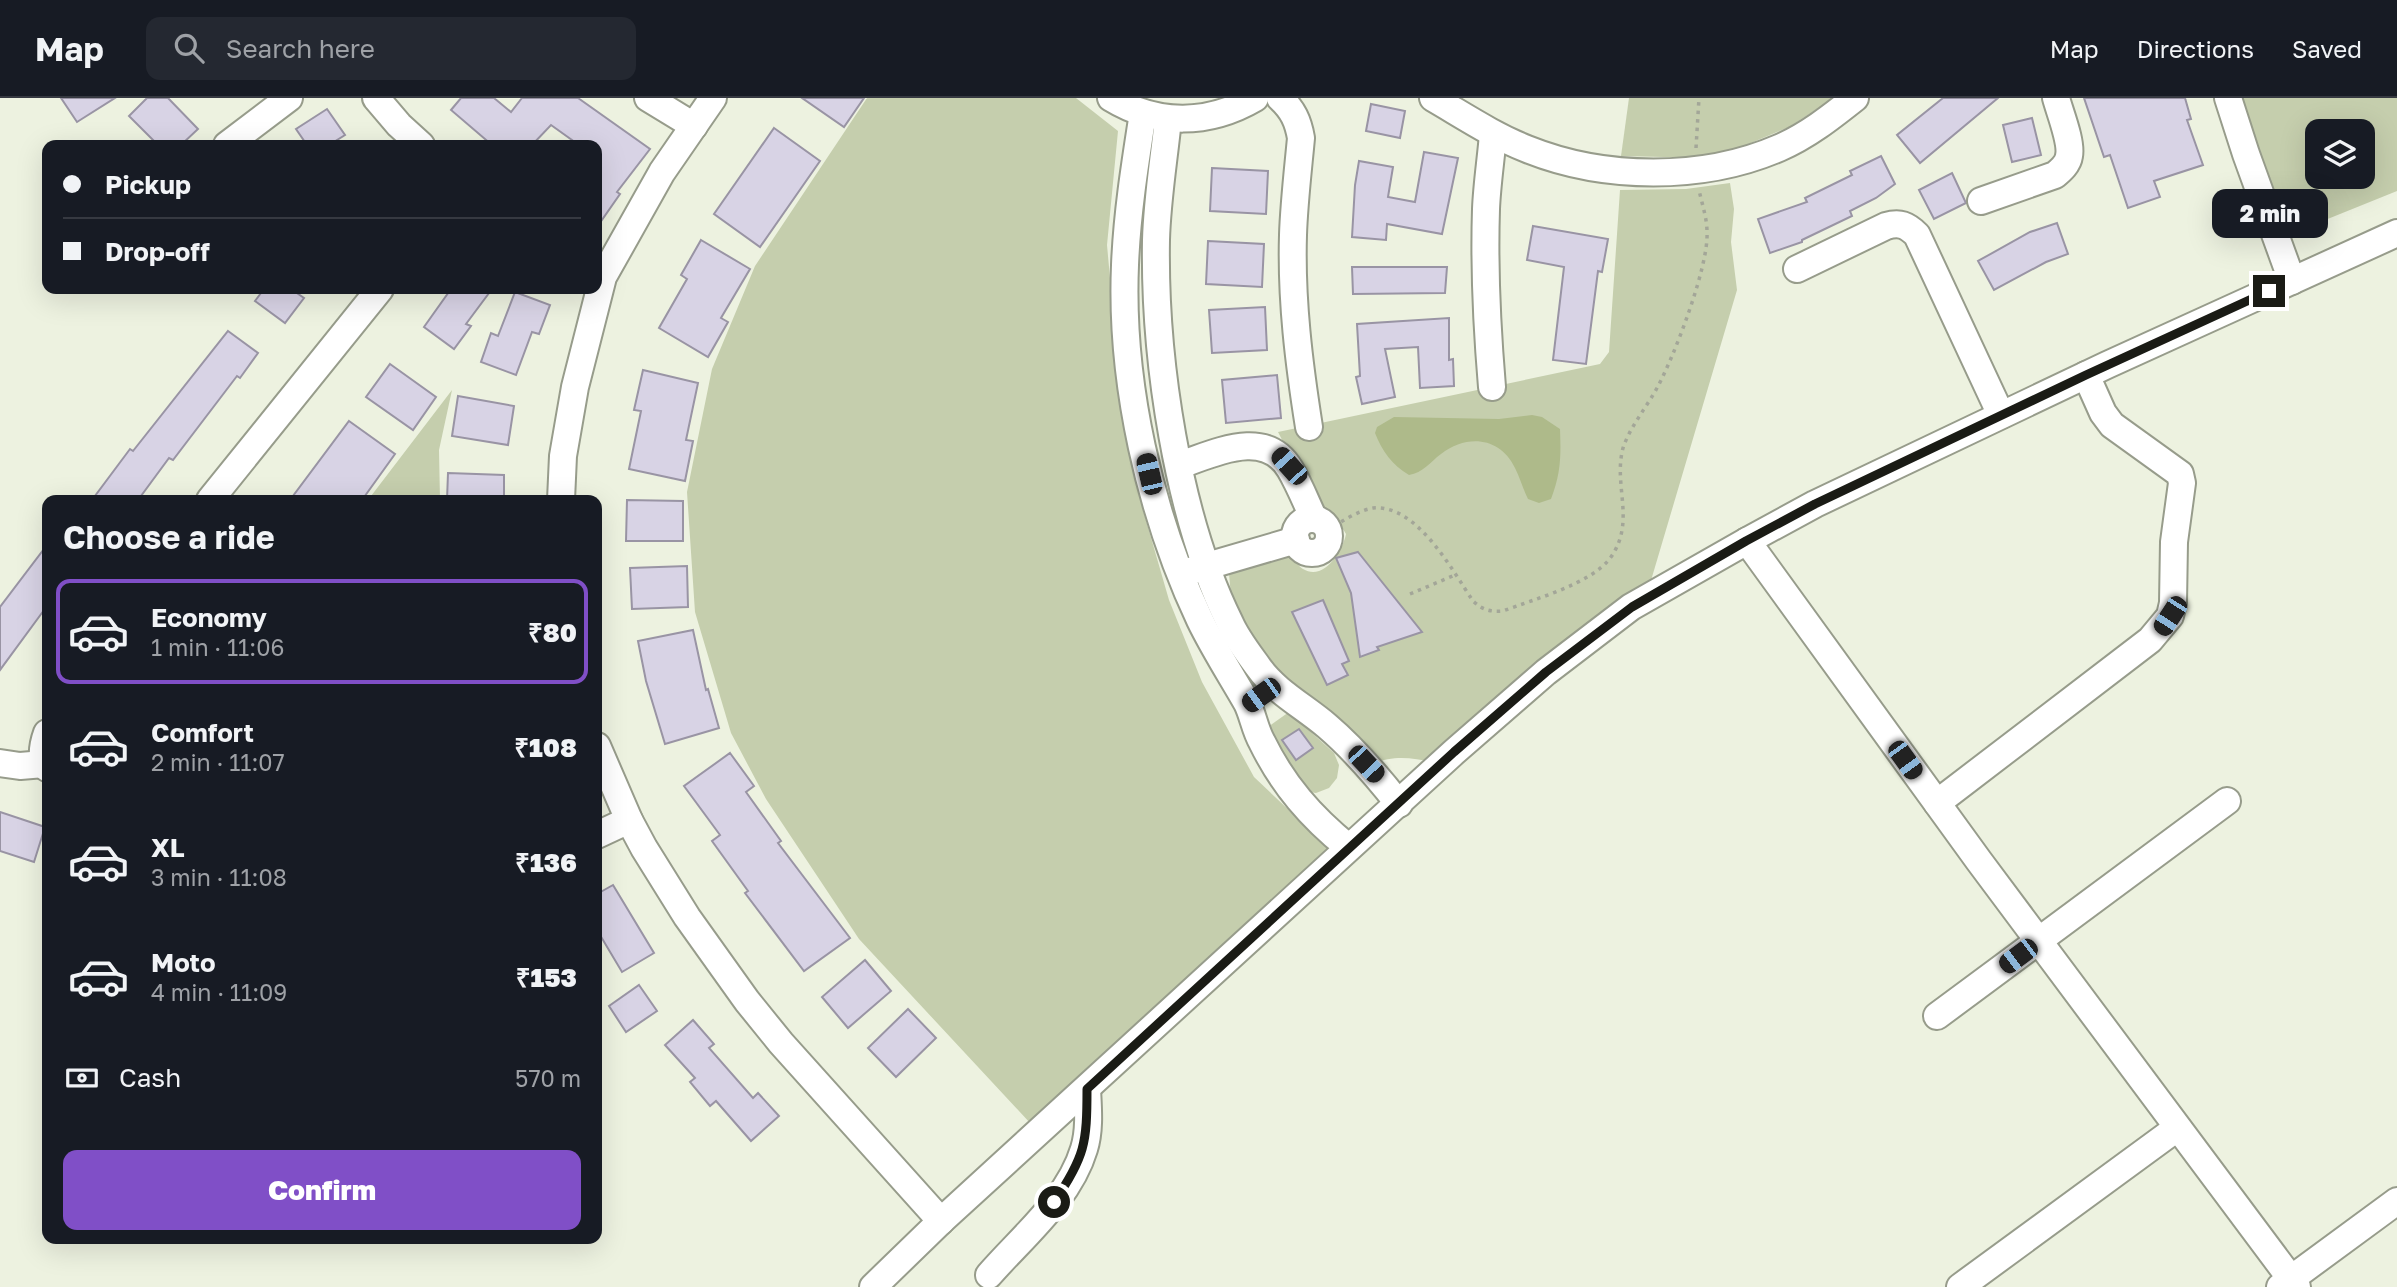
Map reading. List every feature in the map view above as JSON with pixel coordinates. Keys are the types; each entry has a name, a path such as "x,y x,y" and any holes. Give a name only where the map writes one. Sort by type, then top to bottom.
{"street":[{"path":"234,140 289,98"},
{"path":"376,98 416,140"},
{"path":"648,98 694,126"},
{"path":"602,273 662,172 713,98"},
{"path":"1111,98 1156,116 1204,118 1238,107 1255,98"},
{"path":"1280,98 1293,112 1301,138 1293,236 1294,318 1310,428"},
{"path":"1298,123 1310,98"},
{"path":"1433,98 1493,134 1529,150 1580,166 1649,173 1696,171 1778,149 1814,129 1855,98"},
{"path":"1981,201 2055,175 2064,167 2069,157 2068,144 2056,98"},
{"path":"2228,98 2292,281"},
{"path":"1156,116 1158,317 1164,388 1190,511 1207,566 1230,625 1260,670 1274,686 1329,727 1378,777 1399,804"},
{"path":"1156,116 1130,190 1125,268 1128,346 1138,424 1152,487 1180,574 1216,652 1248,705 1260,739 1276,770 1304,808 1348,847"},
{"path":"1492,387 1485,250 1493,134"},
{"path":"1797,269 1886,226 1897,223 1908,226 1917,235 1994,399"},
{"path":"873,1287 941,1221 1348,847 1546,672 1632,607 1994,399 2086,375 2397,233"},
{"path":"214,495 376,294"},
{"path":"561,495 563,456 596,294"},
{"path":"1937,803 2150,640 2170,616 2173,603 2174,542 2182,483 2180,474 2112,425 2103,413 2086,375"},
{"path":"1179,465 1252,445 1277,453 1289,466 1322,524 1328,543 1317,553 1304,551 1296,540 1180,574"},
{"path":"1746,541 2289,1284 2397,1201"},
{"path":"1248,705 1274,686"},
{"path":"602,758 629,820 687,917 747,1001 781,1043 941,1221"},
{"path":"0,763 42,766"},
{"path":"1937,1016 2227,801"},
{"path":"602,833 629,820"},
{"path":"989,1275 1035,1225 1073,1174 1084,1148 1088,1123 1087,1089"},
{"path":"1960,1287 2177,1128"}],"path":[{"path":"1322,524 1372,508 1389,509 1410,519 1425,534 1473,601 1481,608 1493,612 1503,611 1586,579 1601,569 1612,555 1622,534 1625,511 1620,469 1623,448 1658,386 1704,259 1707,232 1696,171 1699,98"},
{"path":"1410,594 1455,575"}],"shaded area":[{"path":"867,98 1076,98 1118,131 1107,245 1119,377 1143,510 1169,600 1202,682 1254,777 1329,848 1031,1124 859,939 766,799 731,733 695,612 687,492 712,369 755,266"},
{"path":"1629,98 1834,98 1789,127 1707,158 1621,156"},
{"path":"2240,98 2397,98 2397,191 2288,235"},
{"path":"1730,183 1734,209 1731,242 1737,290 1647,594 1433,762 1395,758 1373,764 1262,659 1231,597 1229,573 1236,569 1292,556 1303,569 1318,571 1337,556 1346,534 1337,519 1317,508 1278,432 1600,364 1609,352 1620,190 1686,189"},
{"path":"452,390 439,450 440,495 372,495"},
{"path":"1532,415 1542,417 1560,429 1557,481 1551,499 1539,503 1528,499 1509,458 1492,445 1472,441 1461,443 1441,454 1422,470 1409,475 1388,457 1375,433 1377,427 1394,417 1499,419"},
{"path":"1289,712 1334,753 1339,765 1337,778 1329,788 1316,793 1303,791 1268,727"}],"building":[{"path":"61,98 115,98 77,122"},
{"path":"147,98 168,98 198,129 186,140 153,140 129,116"},
{"path":"461,98 494,98 511,112 522,98 578,98 650,149 617,192 620,194 602,220 602,140 572,140 551,125 537,140 486,140 451,110"},
{"path":"802,98 864,98 844,127"},
{"path":"1943,98 1998,98 1920,163 1897,135"},
{"path":"2084,98 2185,98 2191,119 2187,120 2203,165 2154,181 2160,197 2128,208 2110,155 2104,157"},
{"path":"1371,104 1405,111 1400,138 1366,131"},
{"path":"327,109 345,135 337,140 304,140 296,129"},
{"path":"2032,118 2041,155 2012,162 2003,125"},
{"path":"774,128 820,161 760,247 714,214"},
{"path":"1424,152 1458,158 1442,234 1387,224 1386,240 1352,237 1359,161 1393,167 1388,197 1415,202"},
{"path":"1881,156 1895,184 1876,198 1850,211 1852,216 1802,242 1770,253 1758,219 1807,202 1805,198 1852,175 1850,171"},
{"path":"1212,168 1268,171 1266,214 1210,211"},
{"path":"1952,173 1966,203 1934,219 1919,190"},
{"path":"2057,223 2068,254 2046,262 1994,290 1978,261 2030,232"},
{"path":"1533,226 1608,239 1602,272 1598,271 1586,364 1553,360 1564,267 1527,260"},
{"path":"701,240 750,269 721,318 728,322 708,357 659,328 687,279 681,275"},
{"path":"1208,241 1264,244 1262,287 1206,284"},
{"path":"1352,267 1447,267 1445,293 1353,294"},
{"path":"260,294 298,294 304,298 285,323 255,301"},
{"path":"447,294 488,294 466,324 471,326 454,349 424,327"},
{"path":"514,294 550,305 539,334 532,332 516,375 481,362 491,333 498,336"},
{"path":"1265,307 1267,350 1212,353 1209,310"},
{"path":"1449,318 1449,360 1453,359 1454,386 1420,388 1418,347 1385,349 1395,397 1362,404 1356,377 1360,376 1357,324"},
{"path":"228,331 258,353 240,378 237,376 173,460 169,458 142,495 96,495 130,449 133,451"},
{"path":"390,364 436,397 413,430 366,397"},
{"path":"643,370 698,383 686,440 693,441 685,481 629,469 641,411 634,410"},
{"path":"1277,375 1281,418 1226,423 1222,380"},
{"path":"458,396 514,406 508,445 452,436"},
{"path":"349,421 395,454 366,495 294,495"},
{"path":"448,473 504,475 504,495 447,495"},
{"path":"627,500 683,501 683,541 626,541"},
{"path":"42,552 42,613 0,670 0,607"},
{"path":"1358,552 1422,632 1377,647 1379,650 1360,657 1351,593 1336,558"},
{"path":"687,566 688,607 632,609 630,568"},
{"path":"1323,600 1349,661 1342,664 1348,675 1327,685 1292,612"},
{"path":"693,630 706,690 708,689 719,728 665,744 646,681 638,641"},
{"path":"1299,729 1313,748 1296,760 1282,740"},
{"path":"730,753 754,786 746,792 781,841 778,843 850,938 804,971 745,893 748,891 712,841 720,835 684,786"},
{"path":"0,812 42,826 42,837 34,862 0,851"},
{"path":"613,885 654,953 622,972 602,938 602,891"},
{"path":"865,960 891,991 848,1028 822,997"},
{"path":"639,985 657,1011 626,1032 609,1006"},
{"path":"908,1009 936,1038 896,1077 868,1048"},
{"path":"693,1020 714,1044 709,1048 753,1098 758,1093 779,1116 751,1141 716,1101 710,1106 690,1082 695,1078 665,1045"}],"route":[{"path":"1054,1202 1073,1174 1084,1148 1088,1123 1087,1089 1454,752 1546,672 1632,607 1815,504 2269,291"}]}
